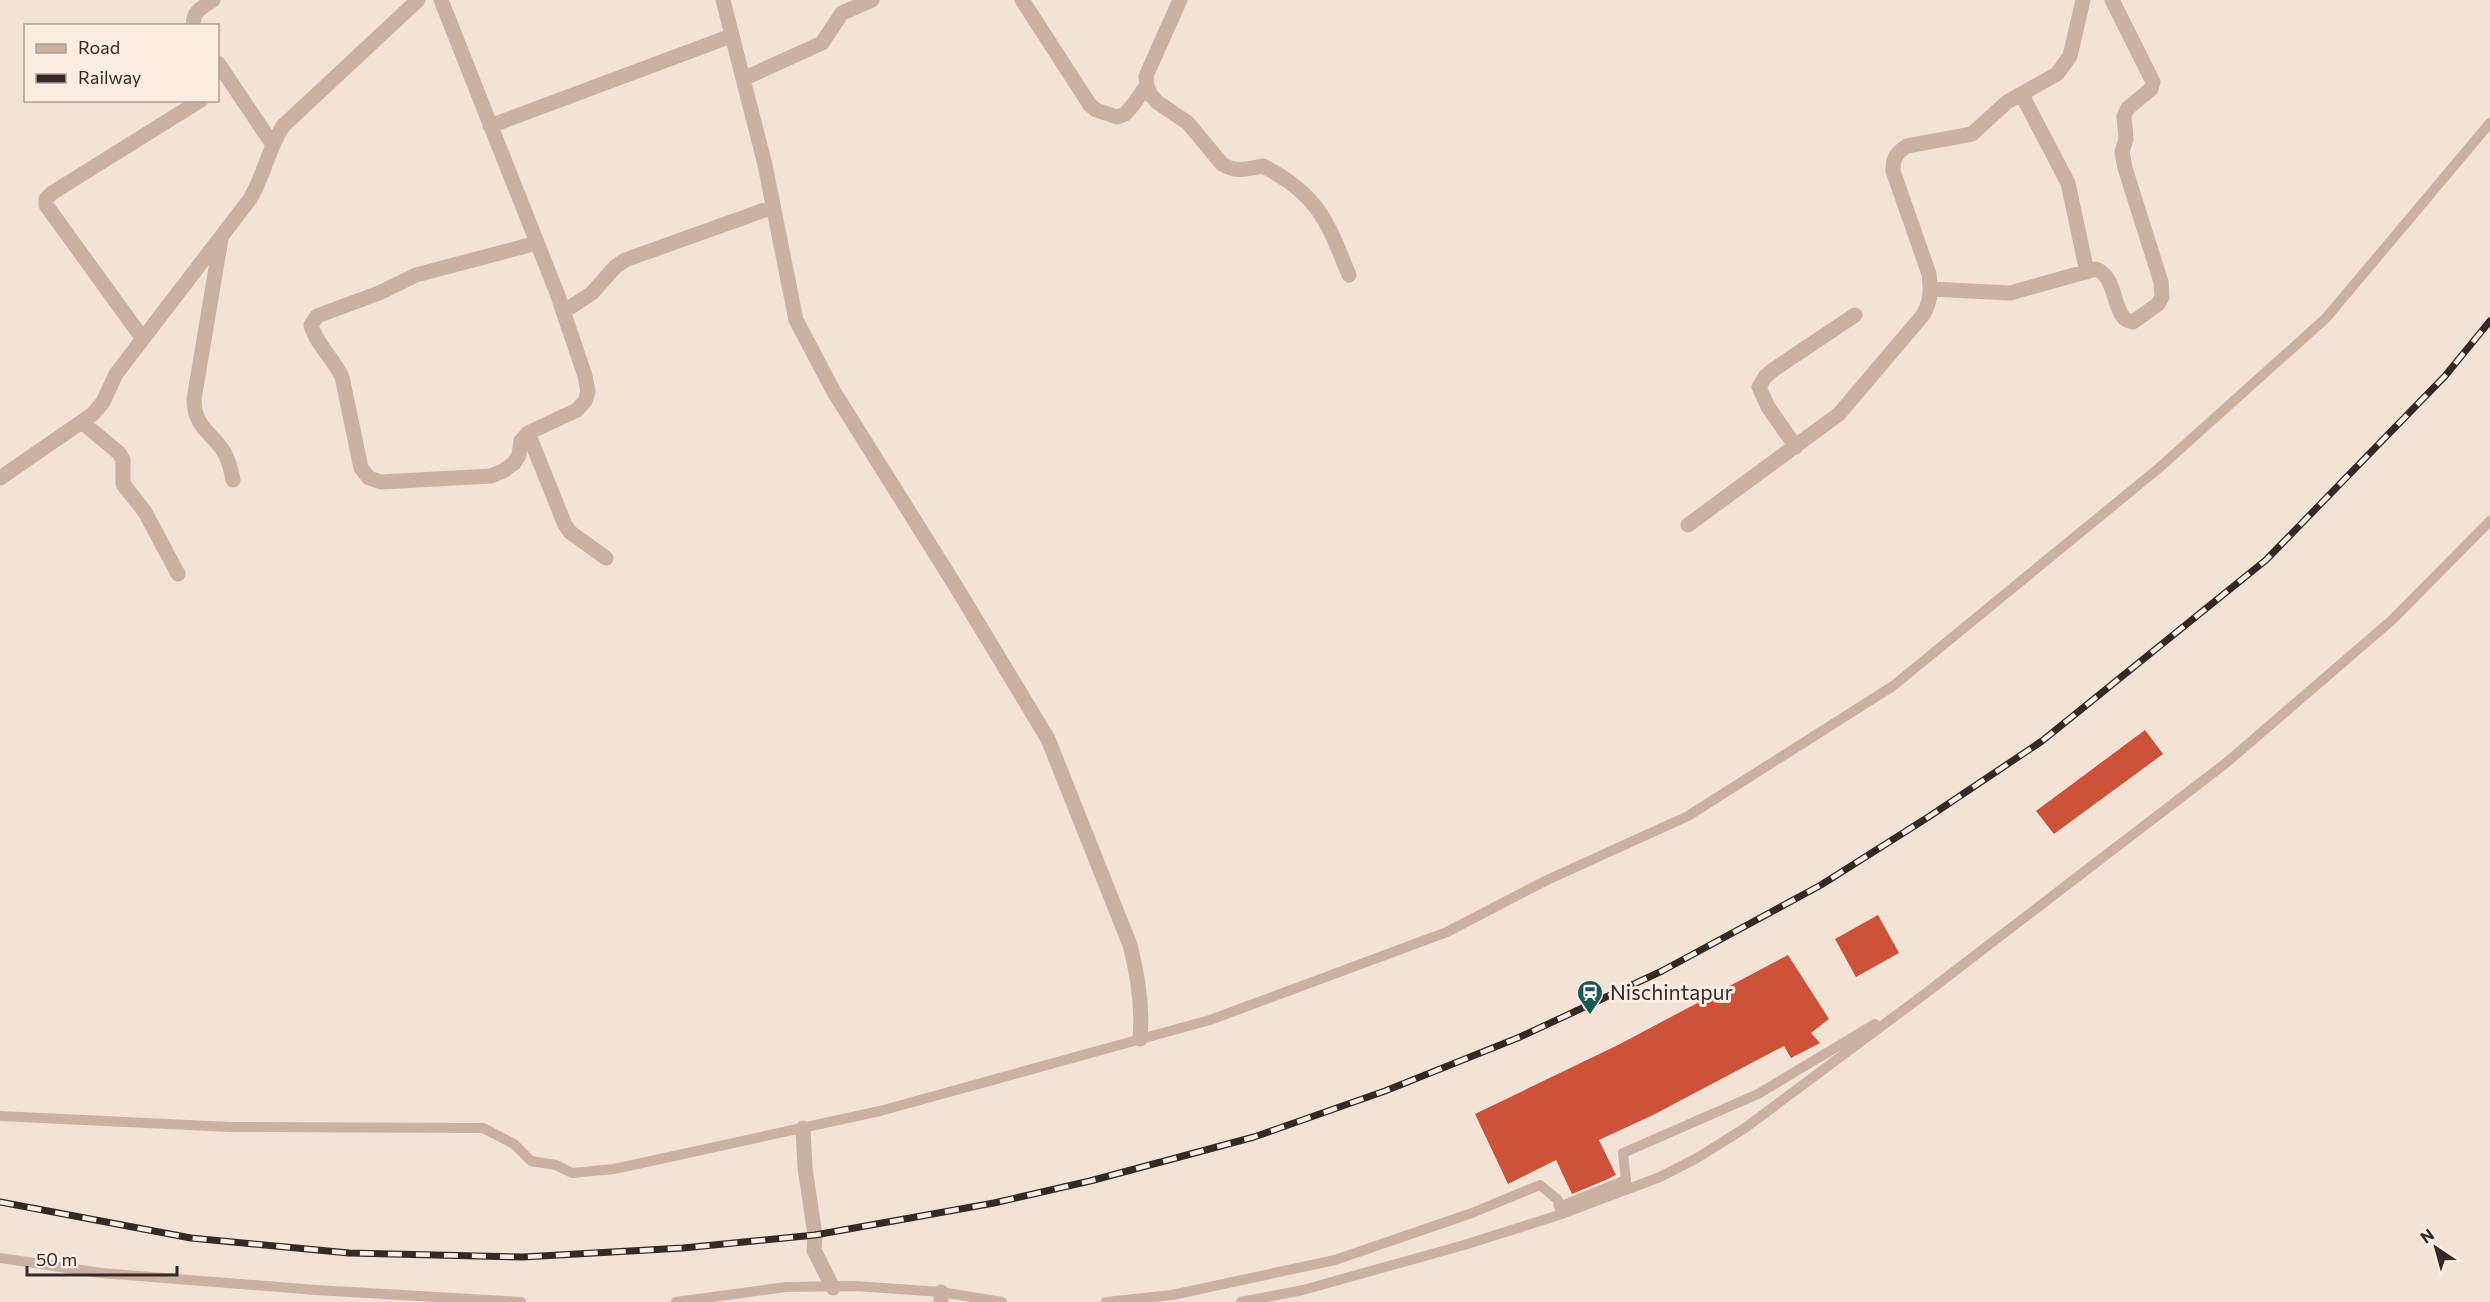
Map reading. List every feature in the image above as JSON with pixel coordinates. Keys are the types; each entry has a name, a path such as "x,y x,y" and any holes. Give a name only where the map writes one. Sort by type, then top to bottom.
{"street":[{"path":"194,24 193,18 196,13 213,0"},
{"path":"0,478 83,423 103,402 116,374 256,190 273,145 283,126 418,0"},
{"path":"441,0 537,243 563,312 585,376 588,392 585,401 577,410 528,433 521,441 519,455 514,463 491,476 381,482 369,478 361,468 342,377 336,364 313,333 311,325 317,316 379,293 416,275 537,243"},
{"path":"723,0 765,165 796,320 834,392 976,619 1048,740 1130,945 1138,978 1142,1016 1140,1039"},
{"path":"743,79 822,43 842,13 872,0"},
{"path":"1022,0 1083,96 1096,110 1117,117 1125,114 1147,85"},
{"path":"1180,0 1146,76 1150,94 1157,102 1188,123 1222,164 1240,171 1263,166 1306,195 1328,223 1349,275"},
{"path":"1688,525 1839,414 1923,315 1930,302 1929,274 1893,171 1893,160 1898,152 1907,146 1972,134 2007,102 2049,79 2064,66 2070,56 2083,0"},
{"path":"1931,289 2010,293 2096,269 2103,272 2109,279 2122,317 2127,322 2133,322 2158,304 2162,297 2161,282 2122,152 2126,139 2124,116 2128,108 2151,89 2152,82 2112,0"},
{"path":"490,126 731,36"},
{"path":"219,67 224,86 273,145"},
{"path":"2022,94 2067,183 2087,272"},
{"path":"143,339 46,205 46,199 52,193 198,102"},
{"path":"563,312 592,293 615,267 625,260 773,207"},
{"path":"222,235 194,399 194,412 200,424 224,452 233,480"},
{"path":"1796,447 1768,407 1759,387 1773,370 1855,315"},
{"path":"83,423 123,460 123,484 145,512 178,574"},
{"path":"528,433 565,525 570,532 606,558"},
{"path":"803,1128 815,1234 814,1250 833,1288"}],"lane":[{"path":"0,1116 230,1127 483,1128 513,1144 531,1161 556,1166 572,1173 614,1169 880,1111 1210,1020 1447,932 1545,880 1688,816 1893,686 2159,468 2326,318 2490,123"},
{"path":"1241,1302 1303,1290 1464,1245 1556,1216 1660,1177 1697,1158 1745,1128 1926,993 2226,763 2392,620 2490,521"},
{"path":"1106,1302 1172,1295 1335,1260 1472,1213 1540,1185 1558,1200 1559,1207 1626,1180 1623,1153 1758,1094 1926,993"},
{"path":"0,1258 100,1273 315,1290 521,1302"},
{"path":"676,1302 786,1287 855,1286 1002,1302"}],"building":[{"path":"2145,730 2163,754 2054,834 2036,811"},
{"path":"1878,915 1899,953 1856,977 1835,939"},
{"path":"1788,955 1829,1019 1811,1033 1820,1043 1791,1058 1784,1046 1653,1115 1599,1140 1616,1175 1608,1179 1572,1194 1556,1160 1508,1184 1475,1114 1618,1045"}],"railway":[{"path":"0,1202 191,1238 349,1253 523,1257 683,1248 815,1235 994,1203 1090,1181 1254,1137 1385,1091 1520,1037 1662,971 1821,885 2042,741 2266,560 2445,376 2490,321"}],"place":[{"name":"Nischintapur","path":"1590,1016"}]}
